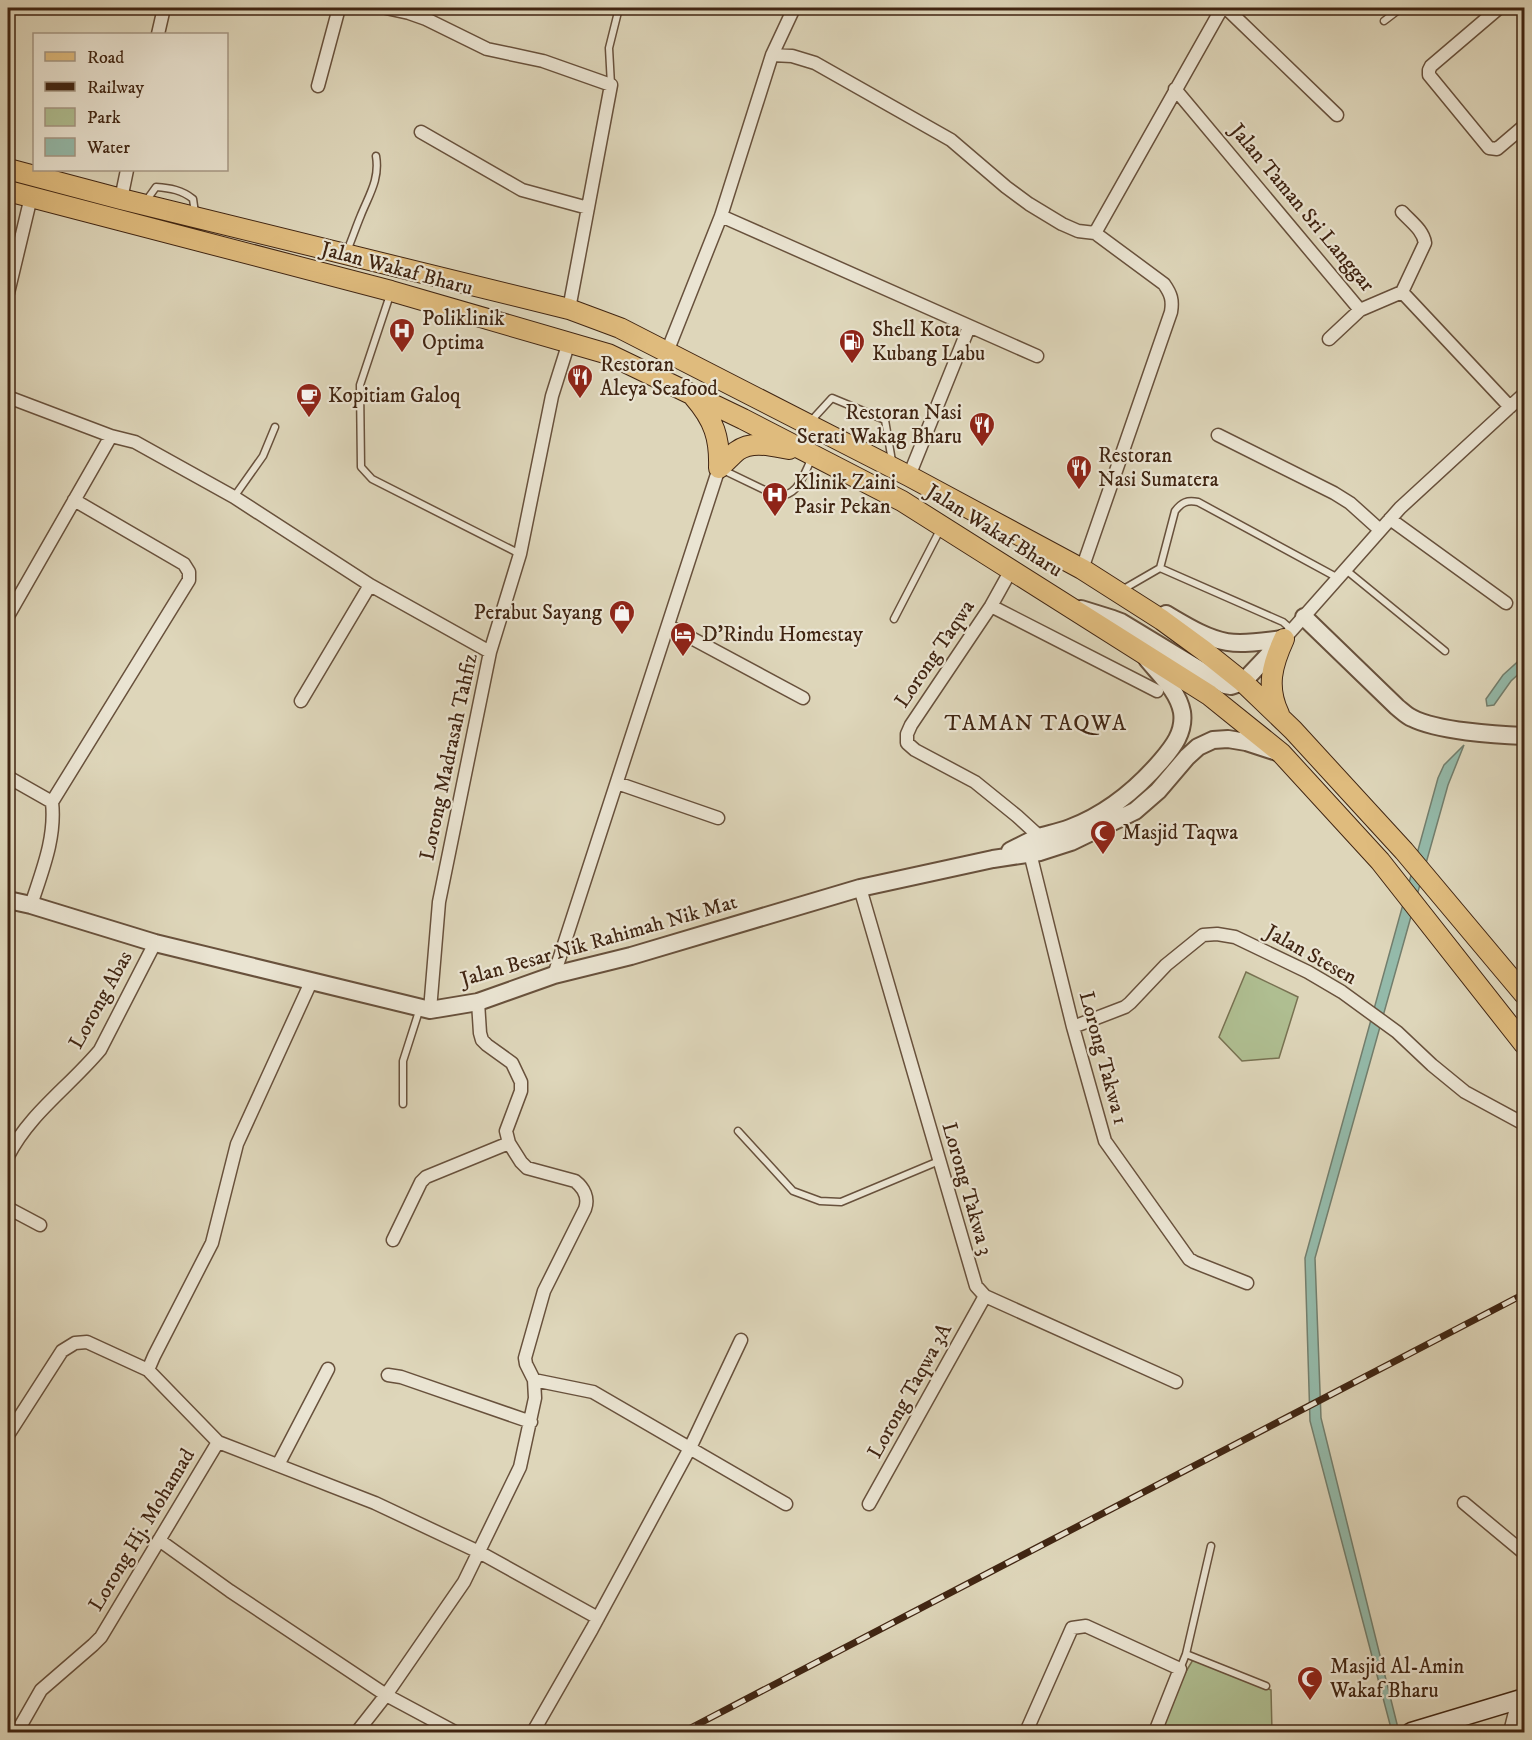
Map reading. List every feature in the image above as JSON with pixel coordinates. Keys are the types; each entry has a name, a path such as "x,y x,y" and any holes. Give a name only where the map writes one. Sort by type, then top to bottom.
{"main road":[{"name":"Jalan Wakaf Bharu","path":"8,169 569,309 620,328 668,352 901,472 1082,569 1119,591 1203,650 1243,682 1282,719 1404,851 1524,994"},
{"name":"Jalan Wakaf Bharu","path":"8,191 391,291 608,354 902,501 1209,695 1281,753 1380,861 1524,1044"},
{"path":"692,395 705,410 715,429 720,448 719,468"},
{"path":"719,468 738,450 752,445 768,445 814,455"},
{"path":"1282,719 1271,689 1272,674 1275,659 1288,634"},
{"path":"1411,1732 1521,1699"}],"street":[{"path":"158,33 164,8"},
{"path":"318,86 339,8"},
{"path":"386,8 409,13 487,49 543,62 611,85 569,309"},
{"path":"668,352 721,216 772,55 794,8"},
{"path":"1095,233 1175,89 1224,8 1336,115"},
{"path":"1499,8 1431,66 1429,75 1489,148 1497,149 1524,126"},
{"path":"772,55 792,56 815,63 951,140 1029,204 1070,228 1095,233 1164,284 1170,292 1173,302 1172,312 1082,569"},
{"name":"Jalan Taman Sri Langgar","path":"1175,89 1360,310 1402,292 1510,407"},
{"path":"421,132 522,190 588,208"},
{"path":"121,199 127,171"},
{"path":"8,292 31,197"},
{"path":"1402,212 1424,236 1425,243 1402,292"},
{"path":"721,216 1037,356"},
{"path":"1329,339 1360,310"},
{"path":"901,472 969,327"},
{"name":"Lorong Madrasah Tahfiz","path":"425,1009 439,902 490,652 520,554 552,396 569,342"},
{"path":"8,397 111,436 135,442 234,496 370,585 490,652"},
{"path":"1070,606 1121,622 1225,686 1243,682 1410,498 1510,407 1523,398"},
{"path":"1218,435 1334,493 1350,503 1380,530"},
{"path":"8,616 111,436"},
{"path":"554,975 719,468"},
{"path":"31,905 51,840 54,820 52,802 189,580 189,572 184,564 74,500"},
{"path":"1390,519 1506,603"},
{"name":"Lorong Taqwa","path":"1011,570 991,606 911,724 907,734 907,743 915,750 975,782 1040,837"},
{"path":"301,701 370,585"},
{"name":"Jalan Wakaf Bharu","path":"1119,591 1203,634 1227,642 1251,643 1288,634"},
{"path":"991,606 1157,690"},
{"path":"1304,617 1411,718 1444,728 1524,736"},
{"path":"669,626 802,698"},
{"name":"Jalan Besar Nik Rahimah Nik Mat","path":"993,859 1040,837 1086,821 1122,799 1145,780 1173,747 1182,723 1182,711 1178,699 1138,650"},
{"name":"Jalan Besar Nik Rahimah Nik Mat","path":"8,900 155,943 425,1009 478,1002 554,975 631,956 860,888 993,859 1030,854 1071,842 1135,811 1158,791 1187,757 1198,747 1213,740 1228,739 1245,742 1281,753"},
{"path":"8,777 52,802"},
{"path":"617,783 718,818"},
{"name":"Lorong Takwa 1","path":"1030,854 1072,1027 1106,1141 1189,1259 1247,1283"},
{"name":"Lorong Takwa 3","path":"860,888 974,1281 986,1296"},
{"name":"Jalan Stesen","path":"1072,1027 1125,1007 1166,965 1203,934 1235,937 1308,972 1342,992 1385,1023 1465,1092 1524,1124"},
{"name":"Lorong Abas","path":"8,1156 14,1143 32,1118 100,1050 155,943"},
{"path":"8,1435 62,1352 75,1343 87,1342 148,1370 212,1243 237,1144 311,981"},
{"path":"357,1732 386,1695 462,1586 520,1467 535,1398 534,1380 525,1358 544,1291 585,1209 587,1198 581,1186 575,1181 527,1168 509,1143 506,1131 521,1082 512,1063 482,1040 478,1002"},
{"path":"393,1240 421,1182 426,1177 509,1143"},
{"path":"8,1208 40,1225"},
{"path":"986,1296 1176,1382"},
{"name":"Lorong Taqwa 3A","path":"869,1504 986,1296"},
{"path":"533,1732 690,1448 741,1340"},
{"name":"Lorong Hj. Mohamad","path":"17,1732 41,1690 99,1640 218,1442 148,1370"},
{"path":"278,1465 328,1370"},
{"path":"388,1375 400,1377 531,1422"},
{"path":"534,1380 593,1392 786,1504"},
{"path":"218,1442 375,1503 479,1551 598,1618"},
{"path":"1464,1503 1524,1553"},
{"path":"159,1540 230,1591 386,1695 455,1732"},
{"path":"1026,1732 1072,1628 1086,1626 1180,1669 1155,1732"},
{"path":"1510,1732 1521,1699"}],"lane":[{"path":"611,85 609,48 620,8"},
{"path":"1384,21 1401,8"},
{"path":"346,254 373,189 377,165 376,156"},
{"path":"391,291 360,385 361,467 372,479 520,554"},
{"path":"808,424 832,398 885,420 901,472"},
{"path":"234,496 263,456 275,427"},
{"path":"719,468 775,495 783,496 791,494 797,488 814,455"},
{"path":"1119,591 1160,568 1175,511 1181,504 1190,500 1341,574 1445,651"},
{"path":"894,619 942,526"},
{"path":"1160,568 1283,622 1288,634"},
{"path":"403,1104 403,1061 425,1009"},
{"path":"738,1131 793,1191 820,1201 841,1202 939,1161"},
{"path":"1180,1669 1186,1654 1211,1545"},
{"path":"1186,1654 1266,1686"}],"green space":[{"path":"1246,972 1298,997 1279,1058 1242,1061 1219,1037"},
{"path":"1194,1658 1271,1690 1272,1732 1160,1732 1178,1685"}],"water":[{"path":"1524,656 1524,669 1511,681 1494,705 1487,706 1486,699 1503,675"},
{"path":"1464,745 1448,785 1315,1258 1321,1418 1399,1732 1392,1732 1310,1421 1305,1258 1438,778 1444,765"}],"railway":[{"path":"683,1732 1524,1294"}],"place":[{"name":"Poliklinik Optima","path":"402,354"},
{"name":"Shell Kota Kubang Labu","path":"852,365"},
{"name":"Restoran Aleya Seafood","path":"580,400"},
{"name":"Kopitiam Galoq","path":"309,419"},
{"name":"Restoran Nasi Serati Wakag Bharu","path":"982,448"},
{"name":"Restoran Nasi Sumatera","path":"1079,491"},
{"name":"Klinik Zaini Pasir Pekan","path":"775,518"},
{"name":"Perabut Sayang","path":"622,636"},
{"name":"D’Rindu Homestay","path":"683,658"},
{"name":"Masjid Taqwa","path":"1103,856"},
{"name":"Masjid Al-Amin Wakaf Bharu","path":"1310,1702"}],"district":[{"name":"TAMAN TAQWA","path":"1036,723"}]}
